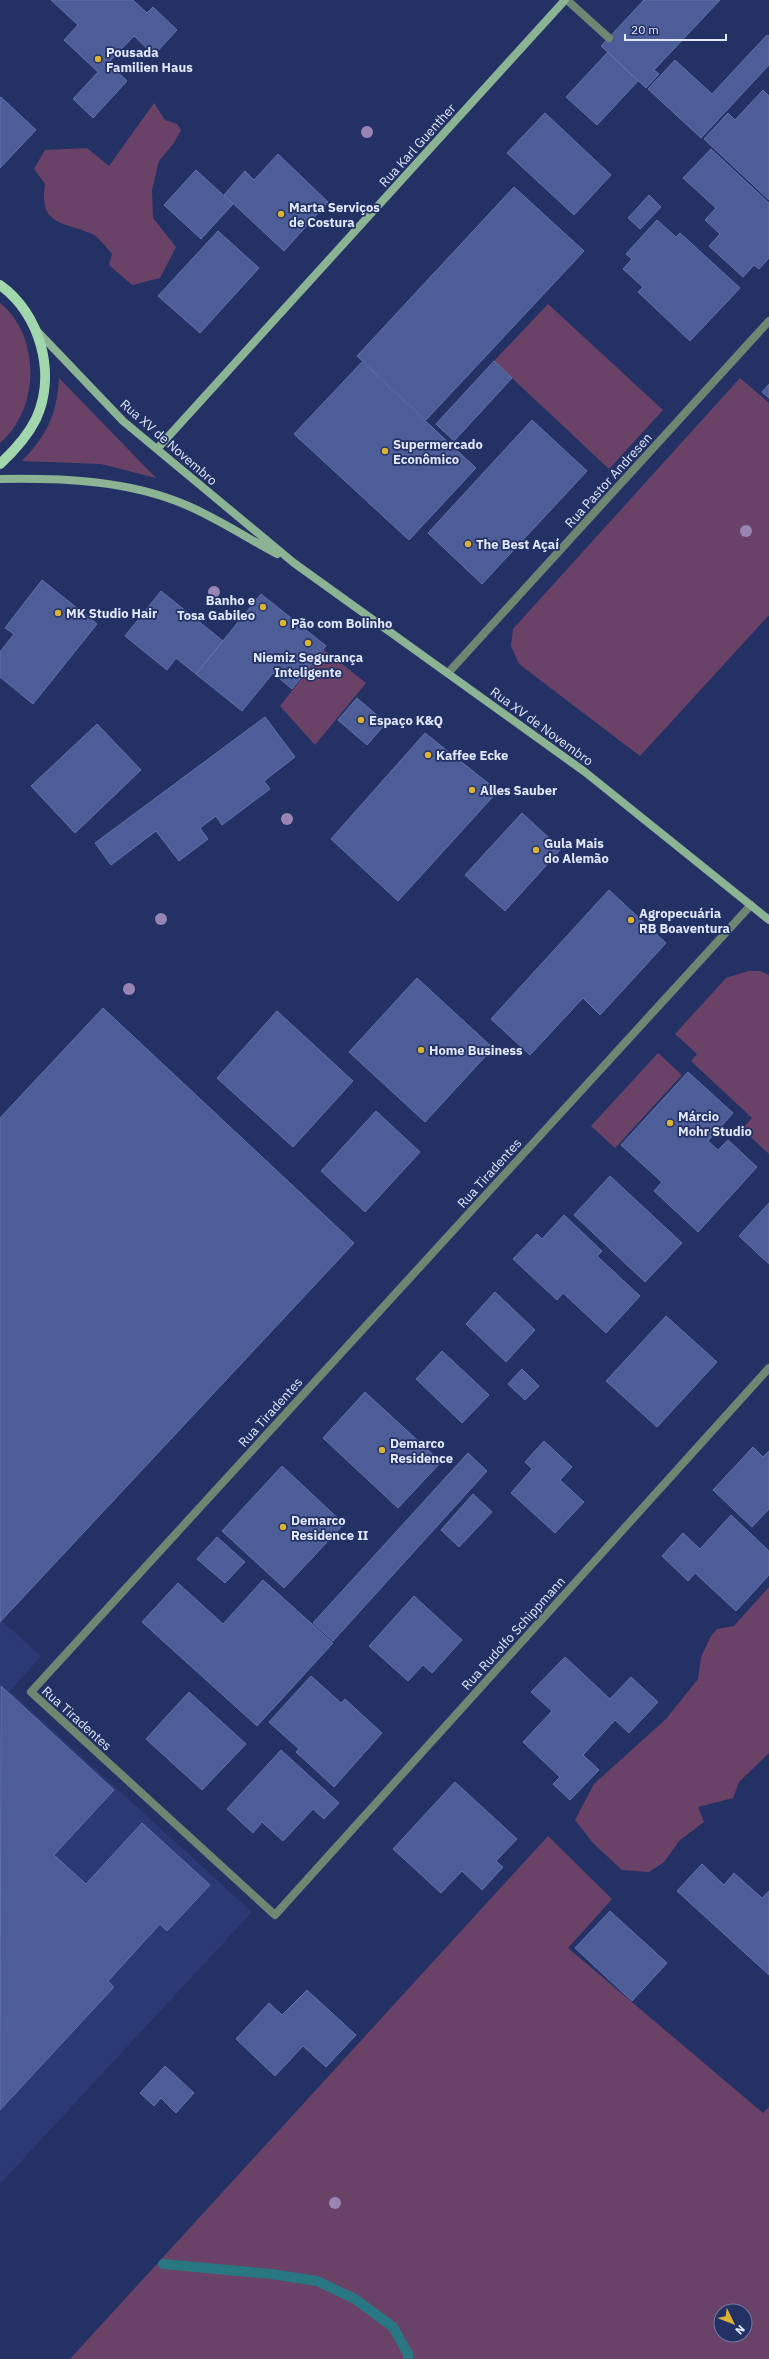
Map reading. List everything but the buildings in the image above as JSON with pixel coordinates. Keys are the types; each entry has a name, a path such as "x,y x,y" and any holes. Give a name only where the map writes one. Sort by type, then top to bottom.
{"main road":[{"name":"Rua Karl Guenther","path":"157,449 566,0"},
{"path":"0,285 24,308 36,330 44,359 44,390 36,419 20,444 0,464"},
{"name":"Rua XV de Novembro","path":"36,330 123,421 294,563 586,772 769,920"},
{"name":"Rua XV de Novembro","path":"0,479 88,482 121,486 157,495 186,505 294,563"}],"street":[{"path":"566,0 609,38"},
{"name":"Rua Pastor Andresen","path":"448,673 769,321"},
{"name":"Rua Tiradentes","path":"275,1915 30,1692 751,905"},
{"name":"Rua Rudolfo Schippmann","path":"275,1915 769,1368"}],"shaded area":[{"path":"154,103 165,120 177,124 181,130 174,143 159,161 152,190 153,218 176,247 160,278 132,285 109,265 112,254 102,242 90,233 61,223 49,214 45,207 45,184 34,169 45,150 87,148 109,166"},
{"path":"0,303 13,317 23,334 29,353 30,373 28,392 23,411 13,429 0,443"},
{"path":"548,304 663,410 609,469 494,361"},
{"path":"59,378 156,478 101,464 22,461 38,442 49,424 56,403"},
{"path":"740,378 769,403 769,615 640,756 519,664 511,646 513,629"},
{"path":"324,650 366,683 315,745 280,706"},
{"path":"748,971 760,971 769,975 769,1154 742,1129 752,1118 691,1061 697,1054 675,1034 726,978"},
{"path":"658,1053 682,1075 615,1148 591,1126"},
{"path":"769,1587 769,1753 739,1782 733,1798 698,1807 704,1822 680,1840 664,1862 649,1872 622,1870 593,1843 575,1820 594,1784 666,1719 698,1679 701,1657 711,1636 717,1629 734,1626"},
{"path":"0,1619 41,1656 10,1691 252,1912 0,2184"},
{"path":"548,1836 612,1899 568,1948 763,2113 769,2107 769,2359 70,2359"}],"waterway":[{"path":"163,2264 271,2274 317,2281 355,2299 393,2327 408,2354 408,2359"}],"place":[{"name":"Pousada Familien Haus","path":"98,59"},
{"name":"Marta Serviços de Costura","path":"281,214"},
{"name":"Supermercado Econômico","path":"385,451"},
{"name":"The Best Açaí","path":"468,544"},
{"name":"Banho e Tosa Gabileo","path":"263,607"},
{"name":"MK Studio Hair","path":"58,613"},
{"name":"Pão com Bolinho","path":"283,623"},
{"name":"Niemiz Segurança Inteligente","path":"308,643"},
{"name":"Espaço K&Q","path":"361,720"},
{"name":"Kaffee Ecke","path":"428,755"},
{"name":"Alles Sauber","path":"472,790"},
{"name":"Gula Mais do Alemão","path":"536,850"},
{"name":"Agropecuária RB Boaventura","path":"631,920"},
{"name":"Home Business","path":"421,1050"},
{"name":"Márcio Mohr Studio","path":"670,1123"},
{"name":"Demarco Residence","path":"382,1450"},
{"name":"Demarco Residence II","path":"283,1527"}]}
